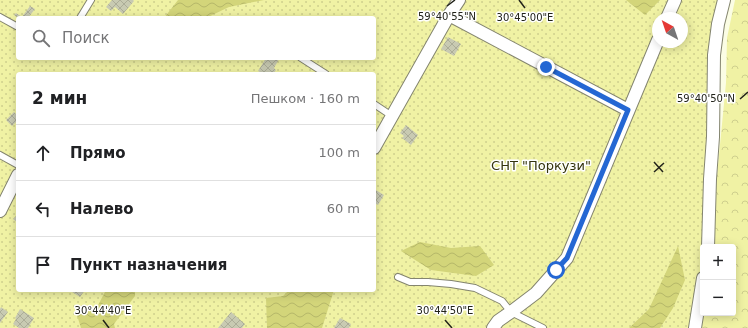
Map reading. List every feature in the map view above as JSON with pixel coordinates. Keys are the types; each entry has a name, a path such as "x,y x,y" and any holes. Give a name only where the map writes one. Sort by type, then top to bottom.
{"street":[{"path":"376,144 459,0"},
{"path":"670,12 675,0"},
{"path":"708,244 713,137 714,55 718,24 724,0"},
{"path":"449,16 628,110"},
{"path":"493,328 498,321 536,293 567,258 655,48"},
{"path":"0,211 16,183"},
{"path":"695,328 703,280"}],"lane":[{"path":"81,16 91,0"},
{"path":"0,17 16,26"},
{"path":"304,60 323,72"},
{"path":"376,105 392,116"},
{"path":"0,155 16,164"},
{"path":"398,277 410,282 451,284 476,288 502,301 511,312 543,328"}],"green space":[{"name":"СНТ \"Поркузи\"","path":"0,0 724,0 703,244 700,244 700,297 695,328 0,328"},
{"path":"735,0 748,0 748,328 702,328 703,316 736,316 736,244 710,244 726,83 727,38"}],"water":[{"path":"178,0 264,0 229,7 210,16 166,16"},
{"path":"626,0 660,0 645,15"},
{"path":"420,242 451,248 480,246 494,265 476,276 431,270 401,251"},
{"path":"678,246 685,280 673,308 660,328 629,328 649,309"},
{"path":"105,292 135,292 135,296 114,324 115,328 81,328 75,309 96,309"},
{"path":"287,292 333,292 322,328 267,328 266,298 283,296"}],"building":[{"path":"112,0 134,1 123,14 115,7 111,11 106,7"},
{"path":"30,6 35,9 30,16 23,16"},
{"path":"16,13 20,16 16,16 14,15"},
{"path":"448,37 461,44 454,56 441,49"},
{"path":"265,60 278,60 274,68 276,70 274,72 258,71"},
{"path":"14,112 16,114 16,122 12,126 6,120"},
{"path":"406,125 418,135 411,145 402,138 404,136 400,133"},
{"path":"376,190 384,195 378,205 376,204"},
{"path":"72,292 84,292 80,297"},
{"path":"1,307 8,312 0,323 0,309"},
{"path":"20,309 34,318 28,328 19,328 13,324"},
{"path":"231,312 245,324 242,328 218,328"},
{"path":"340,318 351,324 349,328 334,328"}],"route":[{"path":"546,67 628,110 567,258 556,270"}]}
